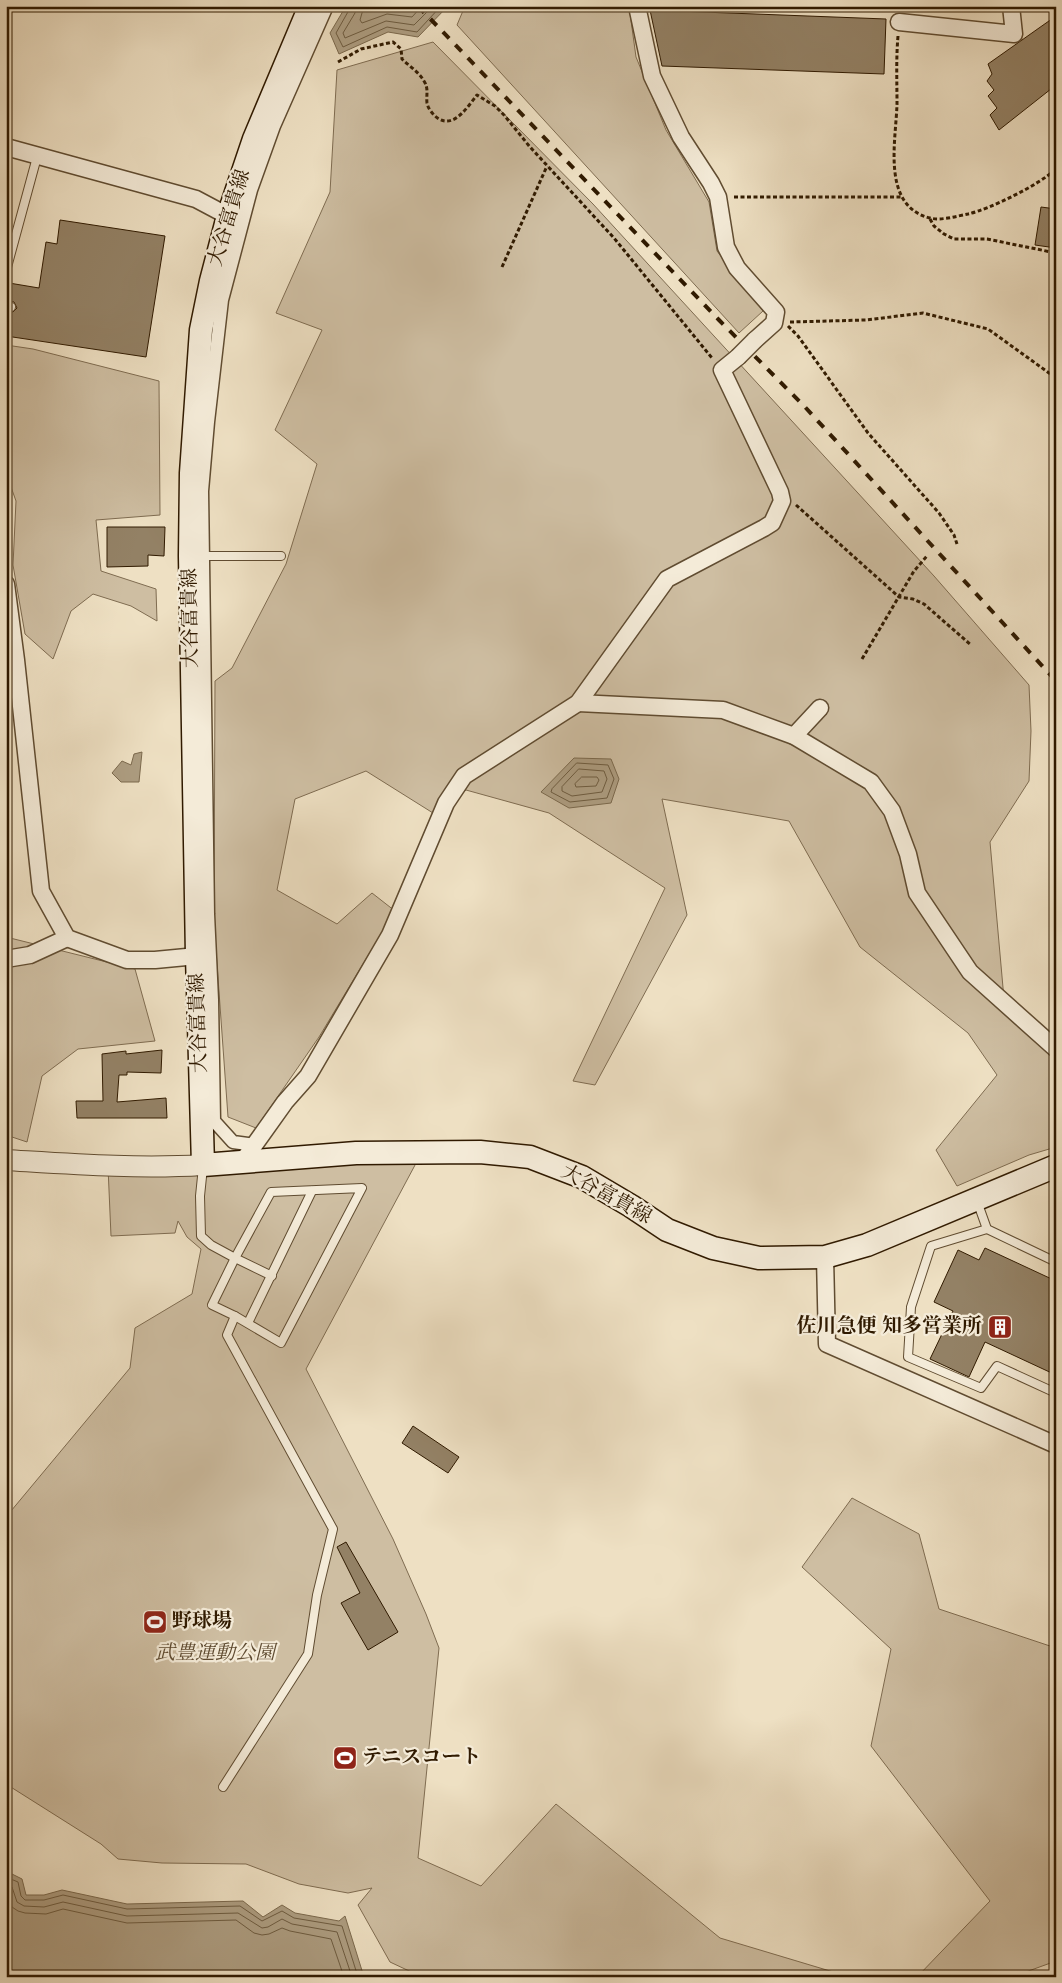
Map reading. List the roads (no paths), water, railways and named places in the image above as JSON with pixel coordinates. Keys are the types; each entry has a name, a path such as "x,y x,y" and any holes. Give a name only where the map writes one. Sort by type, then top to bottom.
{"main road":[{"name":"大谷富貴線","path":"310,6 254,139 228,216 211,280 201,330 191,473 197,556 197,956 203,1165 249,1153 480,1152 530,1157 582,1177 667,1230 712,1248 759,1258 825,1256 867,1245 1056,1166"}],"street":[{"path":"327,6 274,126 251,190 222,300 197,556 212,1000 214,1121 233,1142 249,1153 285,1102 308,1076 385,943 446,803 464,776 578,703 667,579 772,523 778,512 782,499 722,370 774,323 776,312 732,261 723,242 721,208 718,197 681,137 652,76 637,6"},
{"path":"899,22 1014,34 1011,6"},
{"path":"6,147 196,199 228,216"},
{"path":"6,584 11,660 41,891 67,938 126,960 197,956"},
{"path":"578,703 723,710 794,736 871,782 892,811 908,854 917,893 970,972 1056,1049"},
{"path":"794,736 820,708"},
{"path":"6,959 30,955 67,938"},
{"path":"6,1160 108,1166 167,1167 203,1165"},
{"path":"825,1256 827,1344 1056,1445"}],"lane":[{"path":"6,271 37,156"},
{"path":"197,556 281,556"},
{"path":"203,1165 200,1196 201,1236 211,1245 272,1276"},
{"path":"362,1188 281,1343 248,1323 212,1305 271,1192 312,1191 362,1188"},
{"path":"248,1323 312,1191"},
{"path":"976,1199 987,1229"},
{"path":"1056,1262 987,1229 931,1246 911,1308 908,1357 981,1388 997,1366 1056,1392"},
{"path":"223,1787 308,1654 317,1595 333,1528 228,1335 235,1316"}],"water":[{"path":"346,6 448,6 418,37 388,32 339,54 330,33"},
{"path":"142,752 139,782 121,782 112,773 122,761 131,765 134,754"},
{"path":"574,758 611,759 619,779 611,803 569,808 541,792"},
{"path":"6,1871 22,1879 26,1895 44,1895 62,1890 127,1904 243,1901 263,1917 282,1905 295,1913 339,1921 345,1916 364,1977 6,1977"}],"railway":[{"path":"418,6 805,407 1056,681"}],"place":[{"name":"佐川急便 知多営業所","path":"1000,1327"},
{"name":"野球場","path":"155,1622"},
{"name":"テニスコート","path":"345,1758"}],"park label":[{"name":"武豊運動公園","path":"215,1654"}]}
